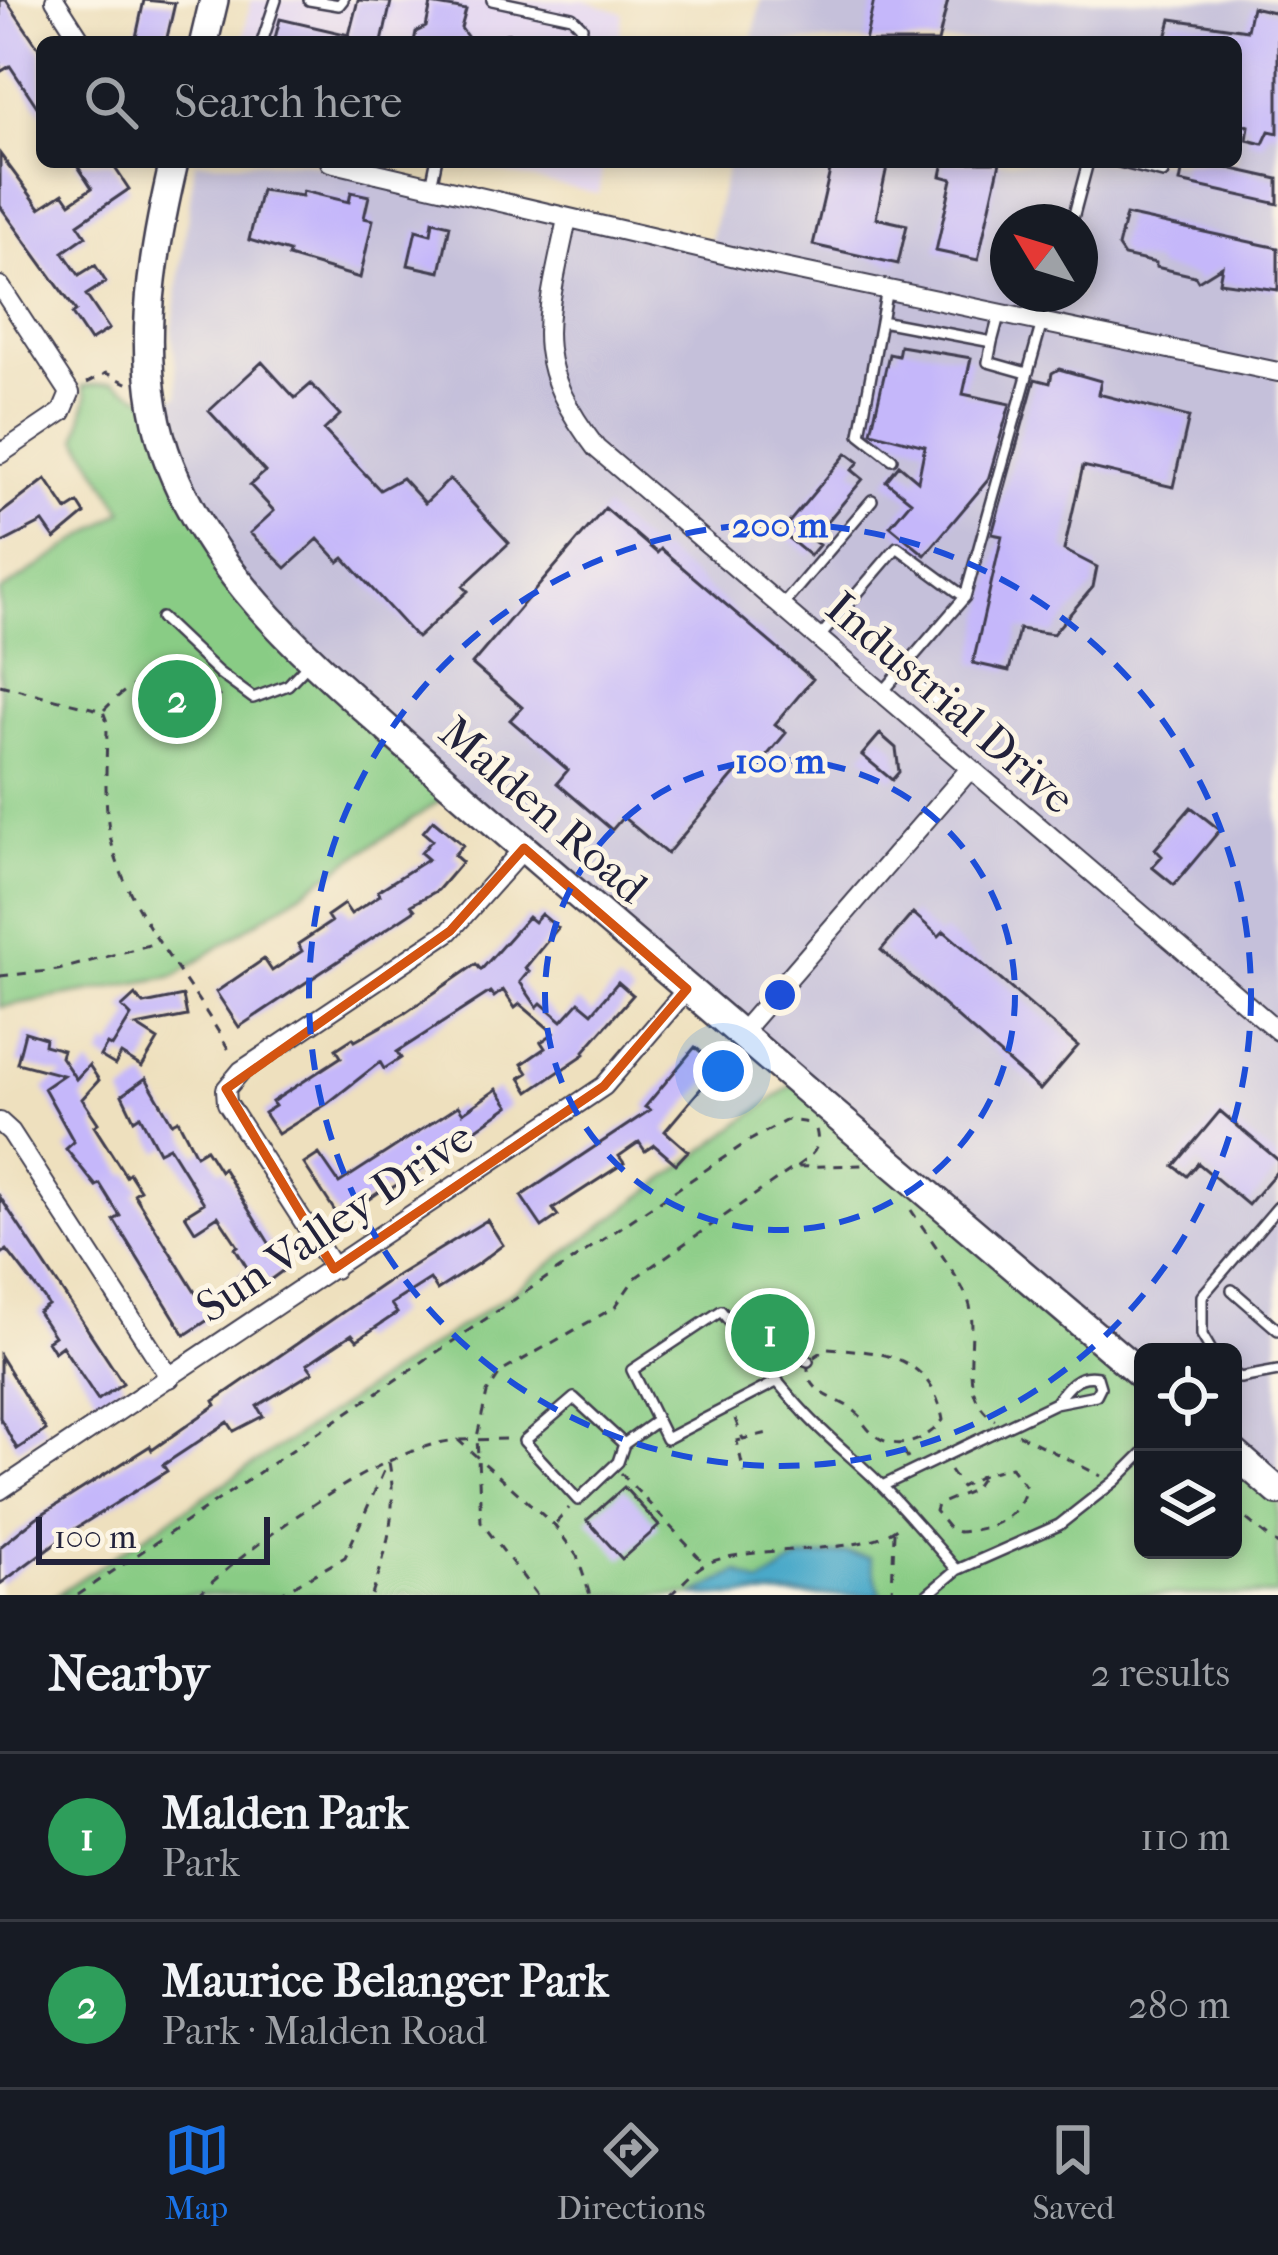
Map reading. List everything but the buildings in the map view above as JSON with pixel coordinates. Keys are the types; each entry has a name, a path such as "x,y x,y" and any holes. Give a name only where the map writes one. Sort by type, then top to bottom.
{"main road":[{"path":"205,36 214,0"},
{"name":"Malden Road","path":"173,168 157,232 148,338 152,388 168,460 192,514 227,572 311,661 1134,1368"},
{"path":"1242,1460 1278,1491"}],"street":[{"path":"55,0 78,36"},
{"path":"353,168 990,310"},
{"name":"Industrial Drive","path":"567,219 548,312 548,350 565,407 596,448 1278,1031"},
{"path":"0,286 70,393 62,412 0,454"},
{"path":"1000,312 1278,372"},
{"path":"740,1034 970,769"},
{"path":"334,1268 227,1103 226,1089 241,1071 450,931 524,848"},
{"name":"Sun Valley Drive","path":"0,1490 604,1086 688,989"},
{"path":"0,1122 11,1132 170,1378"}],"lane":[{"path":"264,36 275,0"},
{"path":"309,0 339,5 343,0"},
{"path":"492,0 572,17 582,27 579,36"},
{"path":"431,188 435,168"},
{"path":"1077,204 1086,168"},
{"path":"1142,168 1162,173"},
{"path":"887,289 860,434 892,459"},
{"path":"1000,312 988,362 1027,373"},
{"path":"881,693 965,598 1044,312"},
{"path":"881,321 992,342"},
{"path":"781,607 872,500"},
{"path":"818,639 897,548 965,598"},
{"path":"161,618 254,698 288,686 311,661"},
{"path":"902,670 949,713"},
{"path":"1207,1343 1202,1335 1202,1296 1278,1207"},
{"path":"1232,1290 1278,1330"},
{"path":"778,1381 666,1439 632,1370 721,1311 754,1352 778,1381 803,1412 882,1486 957,1570"},
{"path":"754,1352 774,1347 808,1361"},
{"path":"1242,1378 1278,1371"},
{"path":"882,1486 1055,1403 1096,1395 1100,1388 1096,1377 1087,1375 1069,1384 1055,1403"},
{"path":"624,1444 574,1398 524,1441 578,1500 614,1466 624,1444 655,1422"},
{"path":"927,1595 957,1570 1059,1526 1134,1462"}],"path":[{"path":"70,393 106,373 152,388"},
{"path":"103,711 129,688 154,680 174,680 206,703 232,683"},
{"path":"0,685 103,711"},
{"path":"103,711 107,722 107,822 115,855 141,912 209,1012 241,1071"},
{"path":"0,976 58,970 162,941"},
{"path":"78,1595 746,1142 787,1120 824,1127"},
{"path":"537,1595 481,1522 477,1437 488,1393 501,1372 615,1307 635,1278 815,1154 819,1141 814,1124"},
{"path":"795,1167 873,1166 860,1155"},
{"path":"904,1197 966,1293 971,1311 973,1393 981,1409 1043,1449 1115,1481"},
{"path":"910,1444 895,1444 870,1432 854,1410 824,1396 814,1386 808,1361 828,1348 860,1350 897,1359 925,1376 943,1420 904,1451 915,1471"},
{"path":"730,1406 743,1439"},
{"path":"745,1473 737,1441 768,1433"},
{"path":"198,1595 296,1520 389,1460 437,1442 477,1437 524,1441"},
{"path":"458,1440 554,1525 577,1556 590,1595"},
{"path":"944,1458 961,1487 985,1474 1011,1467 1026,1487 1022,1505 984,1530 950,1529 935,1511 937,1504 973,1490 985,1474"},
{"path":"278,1595 345,1557 389,1460"},
{"path":"372,1595 389,1546 393,1481 389,1460"},
{"path":"614,1466 705,1564"},
{"path":"554,1525 578,1500"},
{"path":"670,1595 705,1564 858,1542 894,1532 910,1515"},
{"path":"1242,1515 1278,1545"},
{"path":"892,1595 894,1532"}],"highlighted area":[{"path":"524,848 687,989 604,1086 334,1269 226,1089 450,931"}],"shaded area":[{"path":"251,0 584,0 623,13 620,36 244,36"},
{"path":"761,0 1278,0 1278,1493 1242,1463 1242,1343 1134,1343 1134,1370 456,790 214,552 158,405 179,395 172,332 194,168 331,168 710,243 727,168 1242,168 1242,36 753,36"},
{"path":"482,168 602,168 599,194"}],"green space":[{"path":"113,382 158,405 214,552 456,790 175,976 0,1007 0,592 123,511 78,438 87,397 83,386"},
{"path":"796,1082 1134,1370 1134,1559 1242,1559 1242,1463 1278,1493 1278,1595 56,1595 517,1289"}],"water":[{"path":"847,1553 870,1557 881,1595 694,1595 738,1572 760,1584 800,1559"}],"place":[{"name":"Maurice Belanger Park","path":"177,699"},
{"name":"Malden Park","path":"770,1333"}]}
